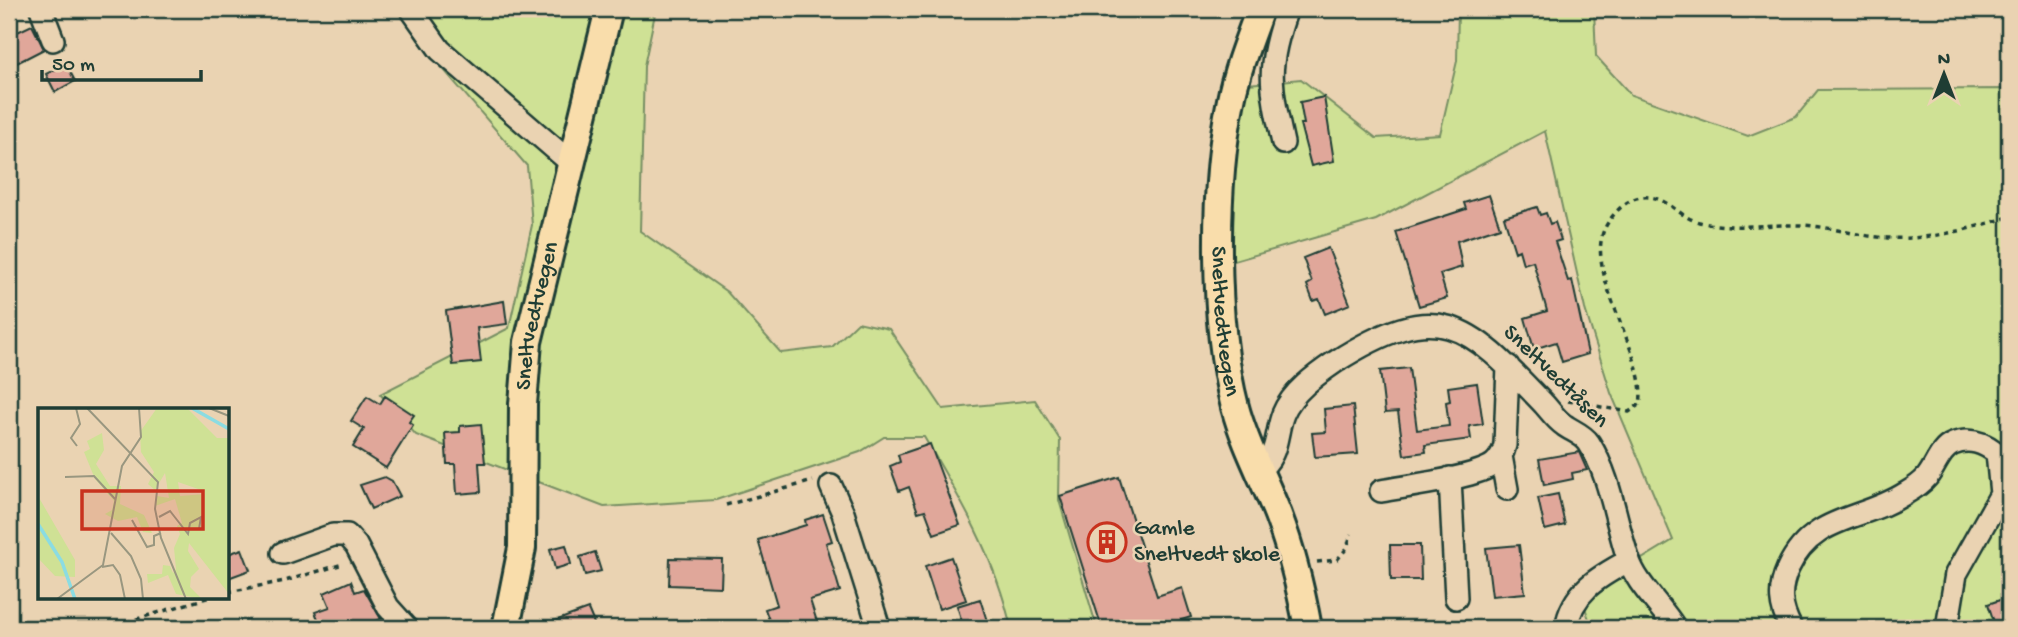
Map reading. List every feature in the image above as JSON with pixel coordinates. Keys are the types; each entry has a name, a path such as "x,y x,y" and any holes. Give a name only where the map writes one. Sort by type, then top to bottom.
{"main road":[{"name":"Sneltvedtvegen","path":"506,628 522,548 525,496 523,404 528,342 609,9"},
{"name":"Sneltvedtvegen","path":"1260,9 1231,99 1220,200 1220,314 1225,360 1235,406 1293,559 1308,628"}],"street":[{"path":"41,9 53,40"},
{"path":"411,9 440,50 570,162"},
{"path":"1283,143 1271,89 1270,68 1287,9"},
{"name":"Sneltvedtåsen","path":"1258,470 1274,452 1283,414 1294,396 1336,362 1384,336 1425,324 1447,325 1471,333 1508,366 1562,424 1589,441 1609,486 1628,561"},
{"path":"1507,489 1502,456 1505,445 1508,366"},
{"path":"1791,628 1781,607 1781,593 1784,576 1800,547 1826,526 1905,494 1927,477 1936,460 1951,444 1969,440 1986,445 1997,453 2001,494 1956,574 1947,628"},
{"path":"1381,491 1450,478 1492,466 1502,456"},
{"path":"1450,478 1456,598"},
{"path":"831,486 843,513 880,628"},
{"path":"283,553 338,534 351,538 387,607 407,628"},
{"path":"1566,628 1569,614 1585,589 1628,561 1675,628"}],"path":[{"path":"1535,396 1629,412 1640,404 1643,390 1639,375 1602,266 1604,231 1622,206 1640,196 1660,198 1697,222 1730,226 1803,225 1890,238 1959,233 2009,217"},
{"path":"726,505 807,482 821,480 831,486"},
{"path":"1293,559 1337,560 1347,548 1351,534"},
{"path":"229,592 285,581 362,558"},
{"path":"107,628 207,598"}],"green space":[{"path":"399,9 656,9 644,66 640,231 727,292 781,353 832,347 858,322 889,329 943,409 1035,400 1060,440 1059,500 1097,628 1011,628 986,553 924,437 884,437 860,452 716,500 604,507 416,435 380,394 509,328 532,225 527,166 418,40"},
{"path":"1458,9 1594,9 1596,56 1631,95 1748,136 1796,117 1818,90 2009,89 2009,628 1592,628 1581,596 1673,540 1611,393 1585,309 1545,131 1376,220 1217,266 1222,168 1248,84 1301,79 1376,138 1440,134 1457,61"}],"building":[{"path":"32,25 44,49 9,67 9,36"},
{"path":"66,64 75,81 55,92 46,74"},
{"path":"1324,97 1334,161 1311,166 1300,124 1304,124 1300,102"},
{"path":"1489,195 1500,227 1457,241 1462,267 1440,274 1447,298 1419,306 1396,232 1466,209 1464,203"},
{"path":"1537,207 1540,215 1546,213 1550,224 1555,222 1561,240 1555,242 1568,281 1572,280 1588,354 1562,362 1556,342 1534,349 1525,318 1547,311 1533,261 1523,264 1519,250 1515,252 1504,217"},
{"path":"1328,248 1350,304 1325,314 1319,299 1313,301 1307,285 1312,282 1303,258"},
{"path":"504,301 507,324 477,328 481,362 453,365 446,311"},
{"path":"1409,368 1417,430 1449,426 1446,402 1450,401 1448,387 1477,383 1483,424 1469,426 1471,439 1425,445 1426,452 1404,455 1398,412 1385,413 1380,371"},
{"path":"367,396 380,404 385,396 414,415 409,422 413,425 386,468 353,447 364,429 351,421"},
{"path":"1353,406 1358,454 1315,457 1312,433 1326,432 1324,409"},
{"path":"481,424 485,463 479,463 481,492 457,494 455,464 447,464 445,433 460,432 460,426"},
{"path":"930,444 960,525 934,534 925,510 918,512 909,487 899,491 890,466 900,462 898,455"},
{"path":"1579,452 1587,470 1572,473 1573,479 1544,485 1539,459"},
{"path":"385,477 392,481 400,496 371,509 360,485"},
{"name":"Gamle Sneltvedt skole","path":"1119,477 1157,596 1182,588 1191,617 1156,628 1102,628 1060,496"},
{"path":"1558,494 1565,525 1545,530 1538,498"},
{"path":"823,514 832,541 826,543 840,591 810,600 819,628 772,628 765,609 777,605 758,540 806,525 805,520"},
{"path":"566,545 571,564 555,569 550,549"},
{"path":"1390,545 1420,545 1421,580 1391,580"},
{"path":"1519,545 1525,593 1492,596 1486,548"},
{"path":"242,549 250,570 229,578 229,554"},
{"path":"595,552 601,571 585,575 580,557"},
{"path":"951,557 966,600 939,609 925,566"},
{"path":"670,558 722,559 721,587 669,585"},
{"path":"351,581 355,592 364,589 381,619 360,628 322,628 315,612 330,607 324,593"},
{"path":"2009,597 2009,628 1996,628 1988,604"},
{"path":"980,599 987,621 964,628 957,606"},
{"path":"588,609 596,628 541,628 541,626"}],"place":[{"name":"Gamle Sneltvedt skole","path":"1107,542"}]}
